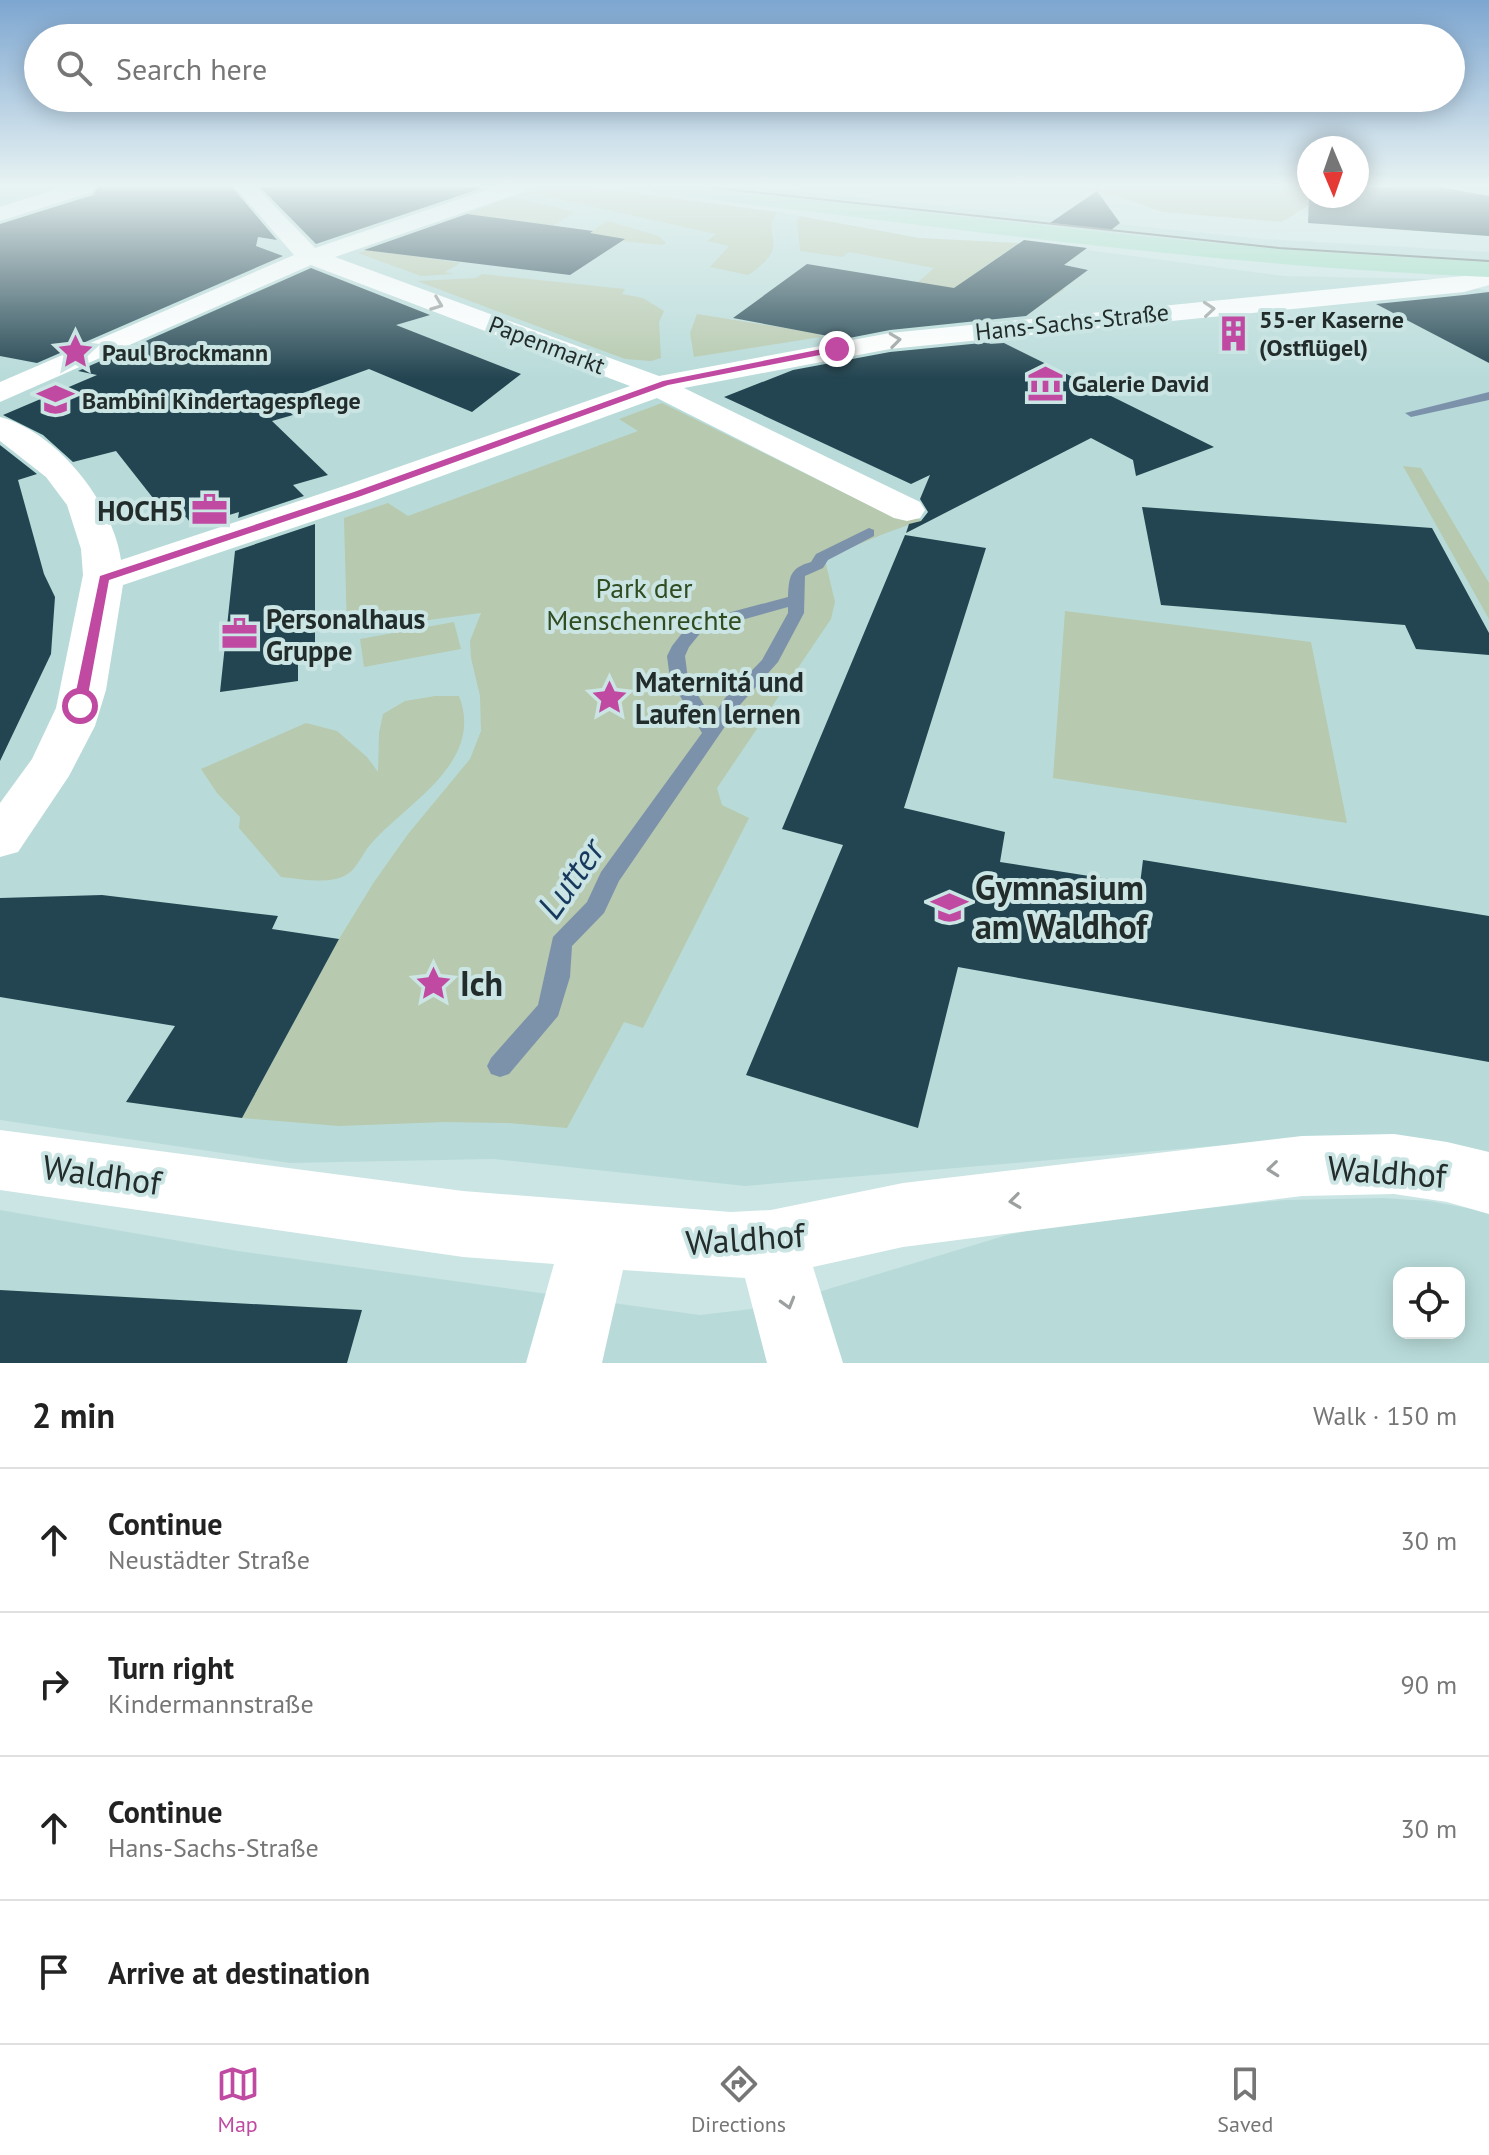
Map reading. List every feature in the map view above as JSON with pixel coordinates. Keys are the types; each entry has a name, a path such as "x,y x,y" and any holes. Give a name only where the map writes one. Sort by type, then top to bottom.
{"main road":[{"path":"1220,251 1368,264 1483,281"}],"street":[{"path":"303,251 311,257"},
{"path":"0,393 277,269 330,251"},
{"name":"Papenmarkt","path":"311,257 657,386 907,510"},
{"name":"Hans-Sachs-Straße","path":"104,578 357,494 657,386 723,371 890,341 1483,281"},
{"path":"0,427 26,443 64,474 77,492 99,541 104,578 80,706 58,754 0,839"},
{"name":"Waldhof","path":"0,1160 326,1207 701,1246 771,1243 903,1215 1302,1166 1394,1164 1447,1172 1489,1183"},
{"path":"564,1363 596,1237"},
{"path":"771,1243 805,1363"}],"shaded area":[{"path":"0,251 1091,251 1284,276 1429,279 1489,291 1489,1160 1249,1143 745,1186 493,1159 290,1163 0,1120"},
{"path":"1289,251 1489,252 1489,264"},
{"path":"1384,1198 1429,1201 1489,1212 1489,1363 0,1363 0,1210 238,1251 700,1315 769,1307 1007,1235 1069,1223 1284,1200"}],"green space":[{"path":"389,251 386,252 460,263 445,272 454,274 421,276 358,253"},
{"path":"725,251 772,251 748,275 710,267"},
{"path":"800,251 1008,251 964,281 1039,284 1065,289 1032,311 1003,315 917,283 934,268 849,252 843,257"},
{"path":"482,274 625,289 622,294 643,298 664,311 659,322 661,358 651,361 625,359 417,281 476,278"},
{"path":"697,314 804,331 810,326 821,337 694,357 690,333"},
{"name":"Park der Menschenrechte","path":"662,403 881,511 923,520 825,560 835,602 831,619 717,788 722,805 749,818 643,1028 624,1022 567,1128 445,1122 339,1126 242,1118 339,939 374,882 408,834 470,759 481,731 480,696 470,641 481,613 347,631 344,518 388,503 408,516 638,431 619,419"},
{"path":"1403,466 1421,468 1489,583 1489,619"},
{"path":"1065,611 1311,642 1347,823 1053,778"},
{"path":"454,622 461,649 364,667 360,639"},
{"path":"459,696 464,720 461,742 452,761 438,780 370,845 351,871 342,877 320,881 281,877 239,828 240,817 217,793 201,769 306,723 337,731 367,757 378,772 383,714 405,701"}],"building":[{"path":"0,251 268,251 283,256 37,363 0,356"},
{"path":"369,251 607,251 570,275"},
{"path":"1009,251 1083,251 1064,265 1088,270 1026,316 890,330 844,339 733,318 807,264 954,288"},
{"path":"311,268 430,315 396,325 521,374 472,412 369,369 278,402 293,415 272,421 328,475 293,485 304,496 238,518 239,512 193,526 186,517 174,520 167,511 164,512 116,451 73,462 43,435 3,415 97,375 78,371"},
{"path":"1489,292 1489,363 1376,304 1464,295"},
{"path":"992,342 989,344 1004,343 1214,447 1136,476 1133,460 1091,438 906,533 909,524 921,521 928,512 920,499 930,475 911,484 724,397 793,370 890,352"},
{"path":"0,445 37,474 18,480 44,574 55,597 51,654 0,761"},
{"path":"1142,507 1432,528 1489,633 1489,655 1416,649 1405,625 1161,605"},
{"path":"315,524 315,658 298,661 298,681 220,692 235,551"},
{"name":"Gymnasium am Waldhof","path":"905,535 986,548 904,808 1005,832 1000,862 1140,884 1143,860 1489,916 1489,1062 958,967 918,1128 746,1075 843,845 782,829"},
{"path":"102,895 278,916 272,929 339,939 242,1118 126,1102 175,1026 0,997 0,898"},
{"path":"0,1290 362,1310 347,1363 0,1363"}],"waterway":[{"name":"Lutter","path":"1411,413 1489,396"},
{"name":"Lutter","path":"500,1066 549,1009 558,977 561,943 596,907 609,878 732,702 769,662 796,613 797,575 803,569 817,565 822,557 869,533"},
{"name":"Lutter","path":"711,732 679,679 676,656 681,646 696,627 796,600"}],"tram line":[{"path":"1321,251 1489,261"}],"place":[{"name":"55-er Kaserne (Ostflügel)","path":"1233,333"},
{"name":"Paul Brockmann","path":"76,352"},
{"name":"Galerie David","path":"1046,383"},
{"name":"Bambini Kindertagespflege","path":"56,400"},
{"name":"HOCH5","path":"210,510"},
{"name":"Personalhaus Gruppe","path":"240,634"},
{"name":"Maternitá und Laufen lernen","path":"609,697"},
{"name":"Gymnasium am Waldhof","path":"949,907"},
{"name":"Ich","path":"434,983"}],"route":[{"path":"80,706 104,578 357,494 666,383 837,349"}]}
